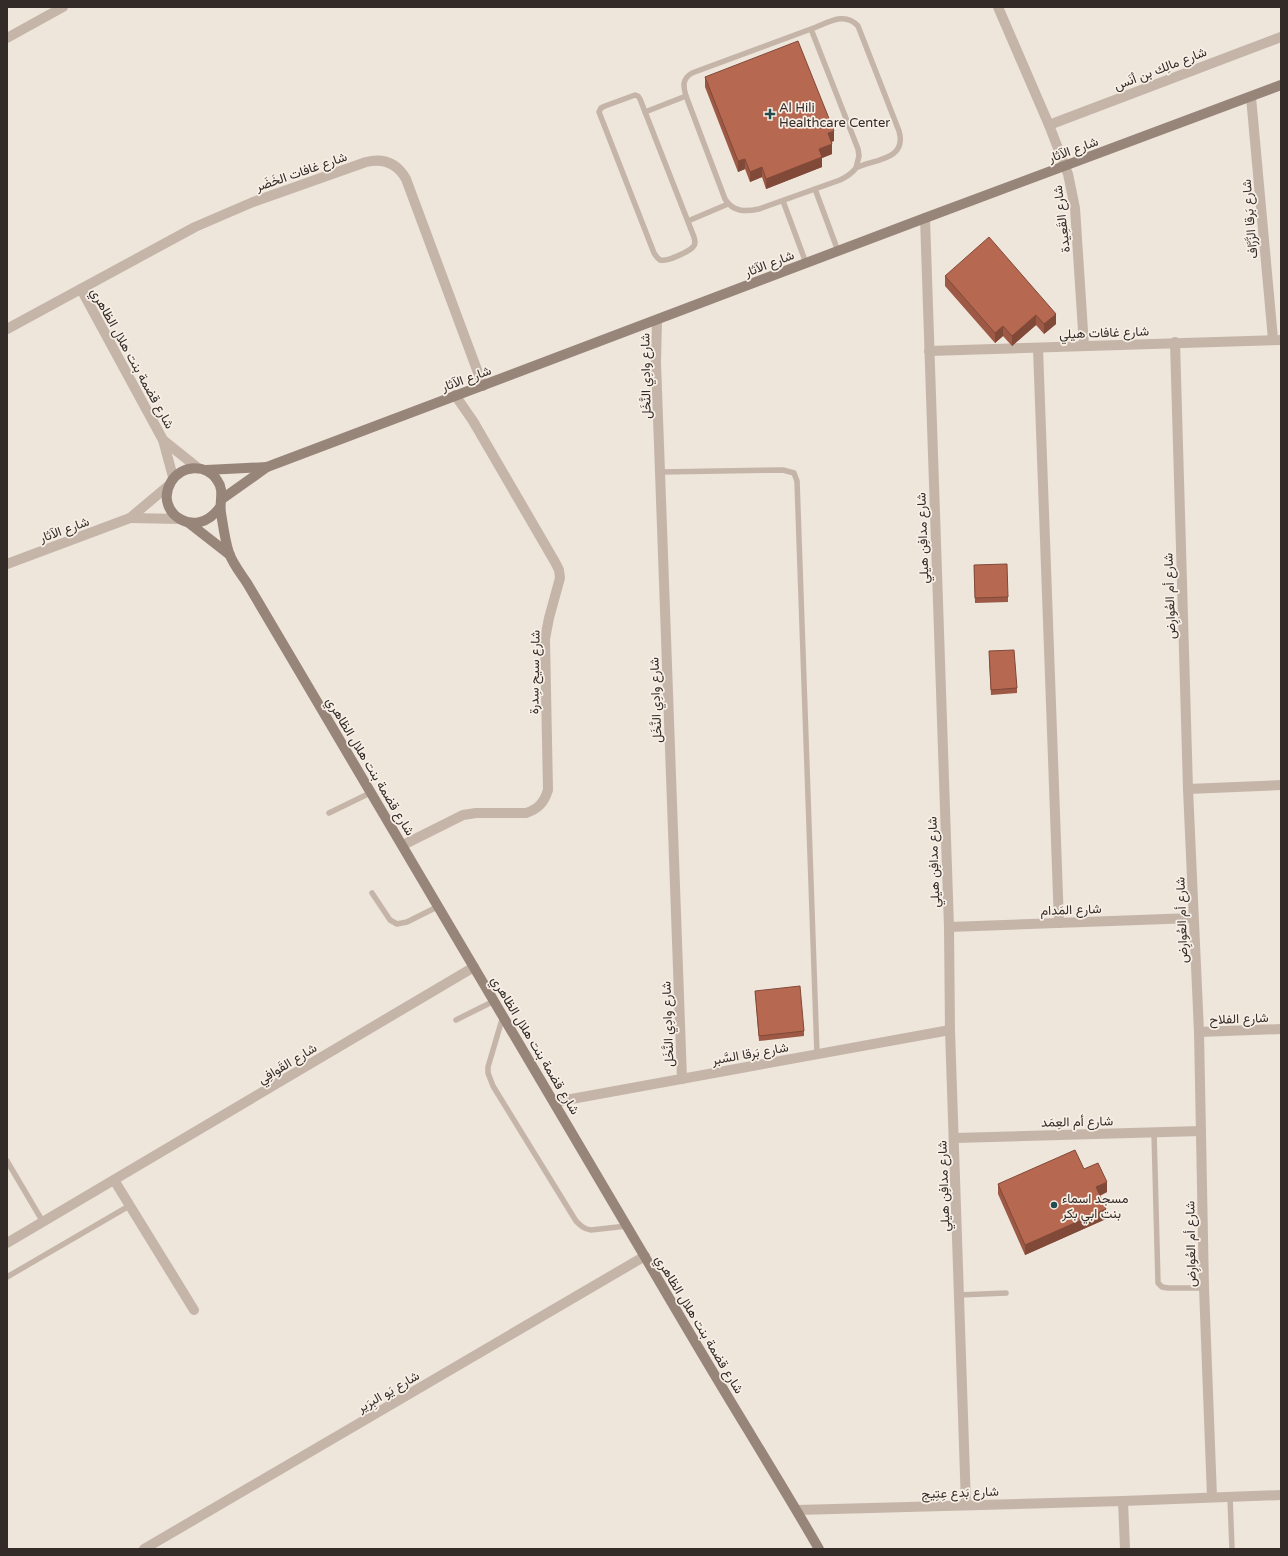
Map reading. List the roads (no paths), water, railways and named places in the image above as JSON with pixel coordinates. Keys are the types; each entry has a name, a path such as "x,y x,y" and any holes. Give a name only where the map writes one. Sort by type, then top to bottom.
{"street":[{"path":"7,38 63,7"},
{"name":"شارع القَعِيدة","path":"998,7 1066,166 1075,208 1084,346"},
{"name":"شارع مالِك بن أنَس","path":"1049,125 1281,36"},
{"name":"شارع الآثار","path":"221,503 267,467 1281,85"},
{"name":"شارع بَرقا الزَّرَّاف","path":"1251,97 1277,339"},
{"name":"شارع غافات الخَضَر","path":"7,329 177,236 229,212 372,160 386,161 398,168 406,179 482,386"},
{"name":"شارع مدافِن هيلي","path":"925,218 949,927 950,1030 955,1138 966,1505"},
{"name":"شارع قضمة بنت هلال الظاهري","path":"81,289 163,440 171,482"},
{"name":"شارع وادِي النَّخَل","path":"657,320 656,363 682,1079"},
{"name":"شارع غافات هيلي","path":"929,351 1277,339"},
{"name":"شارع أم العُوارِض","path":"1175,342 1188,789 1199,1032 1204,1288 1212,1497"},
{"path":"1038,348 1059,923"},
{"name":"شارع سيح سِدرة","path":"403,845 463,815 476,813 526,813 534,810 543,802 548,790 545,639 548,618 560,578 559,570 556,562 473,421 455,396"},
{"name":"شارع قضمة بنت هلال الظاهري","path":"163,440 202,469"},
{"name":"شارع الآثار","path":"202,469 267,467"},
{"path":"189,468 202,469 214,475 219,482 222,490 221,503 215,515 208,520 199,523 185,521 173,513 168,505 167,495 171,482 181,471 189,468"},
{"name":"شارع الآثار","path":"7,564 130,518 171,482"},
{"name":"شارع قضمة بنت هلال الظاهري","path":"221,503 230,555 372,792 494,1001 819,1549"},
{"name":"شارع الآثار","path":"130,518 185,521"},
{"name":"شارع قضمة بنت هلال الظاهري","path":"185,521 230,555"},
{"path":"1188,789 1281,785"},
{"name":"شارع المَدام","path":"949,927 1194,918"},
{"name":"شارع القَوافِي","path":"7,1243 474,967"},
{"name":"شارع الفلاح","path":"1199,1032 1281,1029"},
{"name":"شارع بَرقا السَّبر","path":"555,1102 950,1030"},
{"name":"شارع أم العِمَد","path":"955,1138 1201,1131"},
{"path":"114,1180 194,1310"},
{"name":"شارع يَو البِرَير","path":"144,1549 645,1256"},
{"name":"شارع بَدع عِتِيج","path":"797,1510 1281,1495"},
{"path":"1123,1501 1125,1549"}],"lane":[{"path":"811,29 858,149 859,156 856,168 852,173 840,180 759,209 740,211 728,204 722,194 684,90 684,81 686,76 692,73 836,19 845,18 853,20 858,26 902,139 896,152 888,157 856,168"},
{"path":"635,95 638,96 688,222 694,237 695,242 693,246 670,260 662,260 657,258 599,112 601,108 635,95"},
{"path":"645,112 686,96"},
{"path":"816,189 838,251"},
{"path":"783,201 806,263"},
{"path":"688,222 728,204"},
{"path":"660,472 783,470 794,473 797,481 817,1054"},
{"path":"329,813 372,792"},
{"path":"372,893 390,920 397,924 407,922 439,906"},
{"path":"456,1020 494,1001"},
{"path":"504,1016 488,1067 488,1073 493,1086 580,1226 591,1230 627,1226"},
{"path":"1154,1132 1158,1283 1162,1287 1168,1288 1204,1288"},
{"path":"7,1161 43,1222"},
{"path":"7,1277 129,1206"},
{"path":"959,1295 1006,1294"},
{"path":"1230,1496 1232,1549"}],"place":[{"name":"Al Hili Healthcare Center","path":"770,114"},
{"name":"مسجد اسماء بنت ابي بكر","path":"1054,1205"}]}
